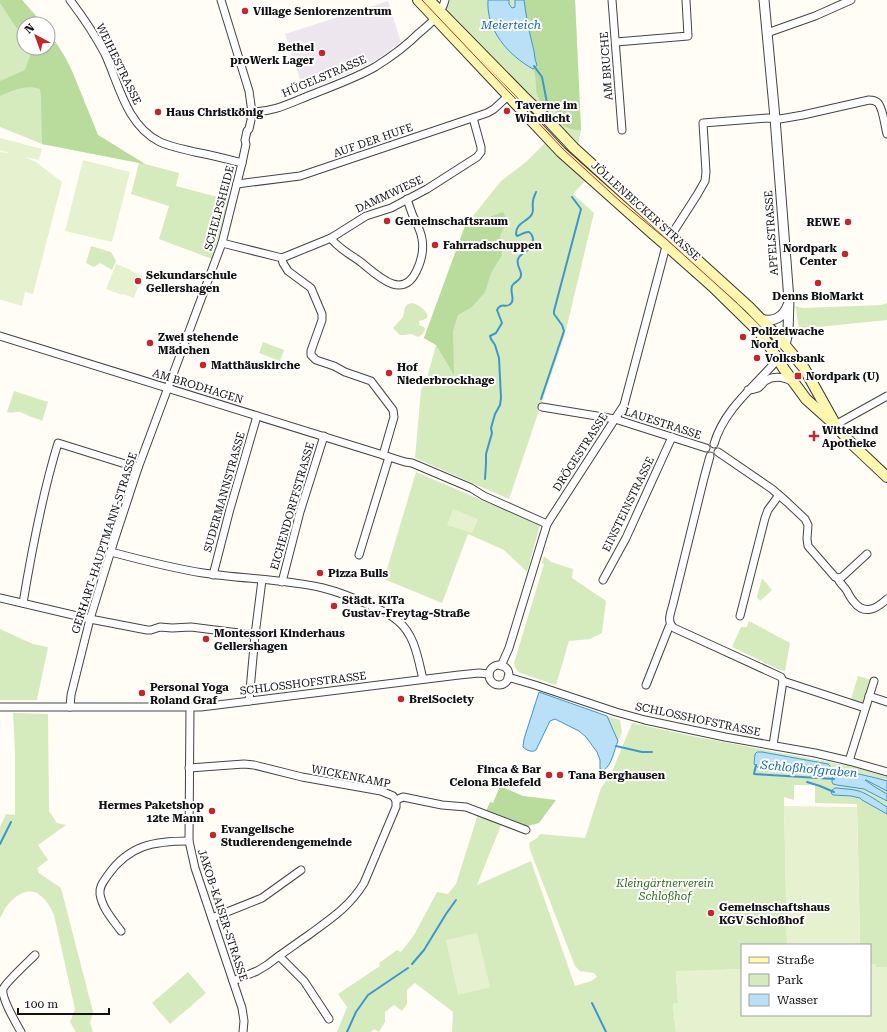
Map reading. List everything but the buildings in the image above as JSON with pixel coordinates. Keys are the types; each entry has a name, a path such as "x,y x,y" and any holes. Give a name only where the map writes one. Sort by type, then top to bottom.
{"main road":[{"name":"JÖLLENBECKER STRASSE","path":"418,0 438,15 544,116 574,148 760,333 806,399 836,426 852,444 887,477"},
{"name":"JÖLLENBECKER STRASSE","path":"429,0 438,15 508,96 565,155 656,237 669,242 761,319 804,368 836,426"},
{"path":"778,359 785,345"}],"street":[{"name":"WEIHESTRASSE","path":"70,0 82,16 108,61 126,107 145,131 156,140 170,146 242,163"},
{"name":"SCHELPSHEIDE","path":"169,388 222,243 238,184 246,144 249,141 251,132 249,129 252,112 249,91 221,0"},
{"path":"438,15 446,0"},
{"name":"AM BRUCHE","path":"612,0 622,130"},
{"path":"616,42 688,36 686,0"},
{"name":"APFELSTRASSE","path":"764,0 789,300 788,332 785,345"},
{"path":"767,33 815,16 851,0"},
{"name":"HÜGELSTRASSE","path":"252,112 272,110 364,73 397,52 438,15"},
{"name":"AUF DER HUFE","path":"238,184 300,176 473,118 491,111 508,96"},
{"path":"775,118 803,115 873,100 878,102 881,107 887,134"},
{"name":"DAMMWIESE","path":"282,258 331,238 366,216 389,208 427,189 474,159 479,155 482,147 473,118"},
{"name":"JÖLLENBECKER STRASSE","path":"669,242 697,196 704,181 706,172 703,123 775,118"},
{"path":"331,238 341,249 388,282 397,286 407,284 413,278 420,263 423,243 407,199"},
{"name":"DRÖGESTRASSE","path":"501,666 509,648 547,524 624,405 665,250 669,242"},
{"path":"222,243 282,258 288,271 312,289 322,314 322,320 311,350 312,357 345,372 371,381 393,410 394,417 386,456 359,555"},
{"path":"761,319 771,321 784,314 789,300"},
{"name":"AM BRODHAGEN","path":"0,336 418,465 547,524"},
{"path":"714,444 716,436 728,415 748,390 778,359"},
{"path":"748,390 756,389 764,382 773,378 785,378 794,383"},
{"name":"GERHART-HAUPTMANN-STRASSE","path":"70,707 71,695 90,619 138,468 169,388"},
{"path":"836,426 887,396"},
{"name":"LAUESTRASSE","path":"542,407 615,419 706,448"},
{"name":"SUDERMANNSTRASSE","path":"213,575 230,509 257,416"},
{"name":"EICHENDORFFSTRASSE","path":"282,582 300,512 324,436"},
{"name":"EINSTEINSTRASSE","path":"602,580 626,538 672,437"},
{"path":"23,603 34,538 48,477 58,443 138,468"},
{"path":"710,456 707,453 706,448 709,445 714,444"},
{"path":"714,444 718,447 718,452 778,495 805,519 808,526 808,546 831,574 838,578 855,604 860,608 869,610 877,608 887,599"},
{"path":"710,456 715,456 718,452"},
{"path":"710,456 669,621 671,626 674,628 780,676 782,682 773,745"},
{"path":"740,616 765,518 768,510 778,495"},
{"path":"111,552 167,566 213,575 304,585 337,592 355,598 387,614 398,621 405,629 415,648 422,679"},
{"path":"838,578 842,577 867,554"},
{"path":"249,701 262,580"},
{"path":"0,598 90,619 147,630 160,627 191,628 255,635"},
{"path":"646,686 669,627 671,626"},
{"path":"501,666 508,672 508,677 504,683 496,685 491,681 489,674 494,667 501,666"},
{"name":"SCHLOSSHOFSTRASSE","path":"0,707 190,707 249,701 459,674 489,674"},
{"name":"SCHLOSSHOFSTRASSE","path":"508,677 645,720 726,737 815,752 887,772"},
{"path":"849,761 874,681"},
{"path":"782,682 865,708"},
{"path":"869,696 887,702"},
{"name":"JAKOB-KAISER-STRASSE","path":"190,707 189,841 193,861 242,1008 244,1021 243,1032"},
{"name":"WICKENKAMP","path":"189,768 244,764 254,765 302,778 381,791 394,796 396,800 403,797 442,805 466,807 526,830"},
{"path":"233,981 267,965 336,916 358,894 396,807 396,800"},
{"path":"121,931 106,910 100,894 100,886 114,865 119,860 148,844 170,841 189,841"},
{"path":"212,918 262,898 301,870"},
{"path":"21,1032 4,1000 3,991 6,984 35,955"},
{"path":"279,956 304,981 328,1019"}],"shaded area":[{"path":"388,1 401,42 378,59 304,92 285,34"}],"green space":[{"path":"0,0 22,0 36,16 16,16 16,56 56,56 56,43 72,71 98,135 145,164 179,173 176,186 229,200 212,259 159,239 169,206 131,194 139,163 42,144 0,127"},
{"path":"0,0 22,0 36,16 16,16 16,27 0,3"},
{"path":"450,0 575,0 581,130 578,145 532,96 519,86 446,8"},
{"path":"524,0 575,0 581,130 564,126 555,110 543,104 538,97 533,69 537,65"},
{"path":"56,43 72,71 98,135 145,164 42,144 40,89 30,87 24,88 14,90 0,96 0,81 25,70 30,56 56,56"},
{"path":"0,138 42,149 39,160 25,157 36,162 62,182 33,294 25,292 22,306 0,300 0,152 10,153 0,150"},
{"path":"546,142 587,179 573,194 594,213 565,334 509,499 415,458 421,390 427,378 436,345 424,338 465,226 501,181 526,162"},
{"path":"83,160 130,172 112,242 65,231"},
{"path":"503,212 507,220 500,236 502,255 491,273 485,292 472,307 458,315 453,331 454,375 436,345 424,338 465,226"},
{"path":"91,246 111,252 116,261 112,270 100,263 94,267 86,263"},
{"path":"116,264 142,276 134,298 106,289"},
{"path":"412,303 422,308 428,316 426,319 419,321 419,325 425,329 423,334 418,337 411,334 400,335 393,328 403,317 405,307"},
{"path":"887,303 887,320 799,329 795,306 803,308 882,305"},
{"path":"263,342 284,350 280,361 259,353"},
{"path":"14,391 48,402 42,421 20,412 7,412"},
{"path":"416,472 540,525 527,572 504,550 468,534 442,603 384,579"},
{"path":"453,509 478,519 472,533 447,525"},
{"path":"544,556 551,562 573,569 572,578 606,601 602,633 590,639 569,641 556,685 520,673 516,669 514,663 544,564 542,563"},
{"path":"762,578 772,590 760,601 757,597"},
{"path":"749,621 790,643 785,671 732,647 741,627 747,627"},
{"path":"0,629 33,644 48,647 37,700 0,700"},
{"path":"858,676 871,680 864,703 851,699"},
{"path":"13,713 48,714 49,811 57,823 66,825 38,845 48,860 37,868 39,873 61,888 93,1012 90,1023 93,1032 76,1032 70,1022 75,1009 54,915 45,900 36,893 22,893 9,903 0,918 0,827 6,814 15,815 15,752"},
{"path":"607,716 620,720 622,732 618,741"},
{"name":"Kleingärtnerverein Schloßhof","path":"632,723 854,767 887,777 887,967 876,967 875,964 871,964 871,944 860,944 857,804 815,803 815,785 794,785 794,800 784,797 787,944 741,944 741,969 676,972 678,1003 673,1004 676,1032 452,1032 453,1012 415,983 407,990 407,1004 402,1011 394,1005 385,1012 385,1022 379,1032 374,1029 371,1032 337,1032 347,1007 338,994 380,966 379,963 397,950 401,952 414,935 437,892 448,894 456,884 478,814 502,823 477,885 531,861 575,986 591,981 597,977 594,973 580,971 575,966 530,850 529,843 540,834 585,838 601,788 611,774"},
{"path":"500,786 523,796 556,800 539,823 527,826 486,811 490,802 493,803"},
{"path":"784,806 857,807 860,944 787,944"},
{"path":"477,933 490,987 458,995 446,940"},
{"path":"871,964 875,964 876,967 887,967 887,1032 676,1032 673,1003 678,1003 676,971 741,969 741,1016 871,1016"},
{"path":"188,972 206,993 170,1024 152,1003"}],"water":[{"name":"Meierteich","path":"488,0 509,0 509,4 512,8 515,7 515,0 524,0 537,65 533,69 515,57 500,40 488,11"},
{"path":"539,692 607,716 618,741 607,768 604,770 600,769 600,760 597,752 586,737 579,731 555,719 550,721 536,750 529,751 523,747 524,739"},
{"path":"757,752 828,764 830,766 830,771 828,774 757,767 754,764 755,754"},
{"path":"838,769 887,781 887,791 865,780 887,794 887,801 864,789 833,784 833,774"},
{"path":"835,788 856,790 866,794 887,807 887,814 860,798 833,795 831,793"}],"waterway":[{"path":"534,66 542,77 548,108"},
{"path":"485,479 486,454 492,433 491,428 495,414 500,405 501,398 499,358 495,345 490,336 496,333 502,323 497,310 500,306 509,305 512,302 512,286 521,276 518,259 531,247 532,244 533,236 529,232 517,236 516,234 518,227 532,214 533,200 536,192"},
{"path":"541,399 564,331 562,325 554,314 554,311 581,209 572,197"},
{"name":"Schloßhofgraben","path":"616,746 642,752 652,752"},
{"name":"Schloßhofgraben","path":"756,765 754,774 834,779"},
{"name":"Schloßhofgraben","path":"827,771 836,772"},
{"name":"Schloßhofgraben","path":"807,782 834,792"},
{"path":"0,844 11,822"},
{"path":"412,964 424,950 456,900"},
{"path":"347,1032 356,1012 368,995 408,968"},
{"path":"592,1003 606,1032"}],"tram line":[{"path":"422,0 564,150 737,303"}],"place":[{"name":"Village Seniorenzentrum","path":"245,11"},
{"name":"Bethel proWerk Lager","path":"322,53"},
{"name":"Taverne im Windlicht","path":"507,111"},
{"name":"Haus Christkönig","path":"158,112"},
{"name":"Gemeinschaftsraum","path":"387,221"},
{"name":"REWE","path":"848,222"},
{"name":"Fahrradschuppen","path":"435,245"},
{"name":"Nordpark Center","path":"845,254"},
{"name":"Sekundarschule Gellershagen","path":"138,281"},
{"name":"Denns BioMarkt","path":"818,283"},
{"name":"Polizeiwache Nord","path":"743,337"},
{"name":"Zwei stehende Mädchen","path":"150,343"},
{"name":"Volksbank","path":"757,358"},
{"name":"Matthäuskirche","path":"203,365"},
{"name":"Hof Niederbrockhage","path":"389,373"},
{"name":"Nordpark (U)","path":"798,376"},
{"name":"Wittekind Apotheke","path":"814,436"},
{"name":"Pizza Bulls","path":"320,573"},
{"name":"Städt. KiTa Gustav-Freytag-Straße","path":"334,606"},
{"name":"Montessori Kinderhaus Gellershagen","path":"206,639"},
{"name":"Personal Yoga Roland Graf","path":"142,693"},
{"name":"BreiSociety","path":"401,699"},
{"name":"Finca & Bar Celona Bielefeld","path":"549,775"},
{"name":"Tana Berghausen","path":"560,775"},
{"name":"Hermes Paketshop 12te Mann","path":"212,811"},
{"name":"Evangelische Studierendengemeinde","path":"213,835"},
{"name":"Gemeinschaftshaus KGV Schloßhof","path":"711,913"}]}
